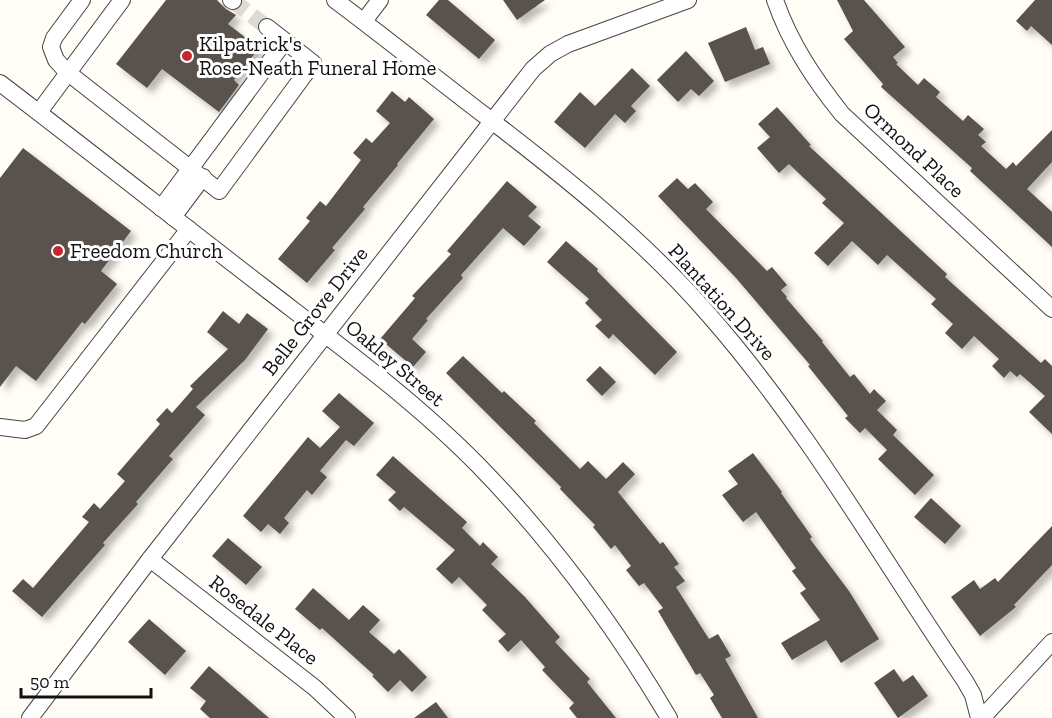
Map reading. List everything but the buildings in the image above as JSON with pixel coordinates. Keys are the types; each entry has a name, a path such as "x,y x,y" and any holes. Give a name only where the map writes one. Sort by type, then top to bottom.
{"street":[{"path":"82,0 54,38 51,47 56,60 67,72 219,191 313,63 267,27"},
{"path":"39,112 122,0"},
{"name":"Plantation Drive","path":"335,0 554,169 628,233 709,315 812,447 965,681 981,718"},
{"path":"364,21 380,0"},
{"name":"Belle Grove Drive","path":"30,718 150,559 533,69 550,54 568,44 688,0"},
{"name":"Ormond Place","path":"775,0 794,46 815,80 842,114 1052,309"},
{"path":"167,213 285,41"},
{"name":"Oakley Street","path":"0,83 326,335 447,436 535,527 585,589 608,621 669,718"},
{"path":"0,427 24,430 36,426 189,229"},
{"name":"Rosedale Place","path":"150,559 315,688 347,718"},
{"path":"981,718 1052,642"}],"tunnel":[{"path":"233,1 267,27"}],"place":[{"name":"Kilpatrick's Rose-Neath Funeral Home","path":"187,56"},
{"name":"Freedom Church","path":"58,251"}]}
